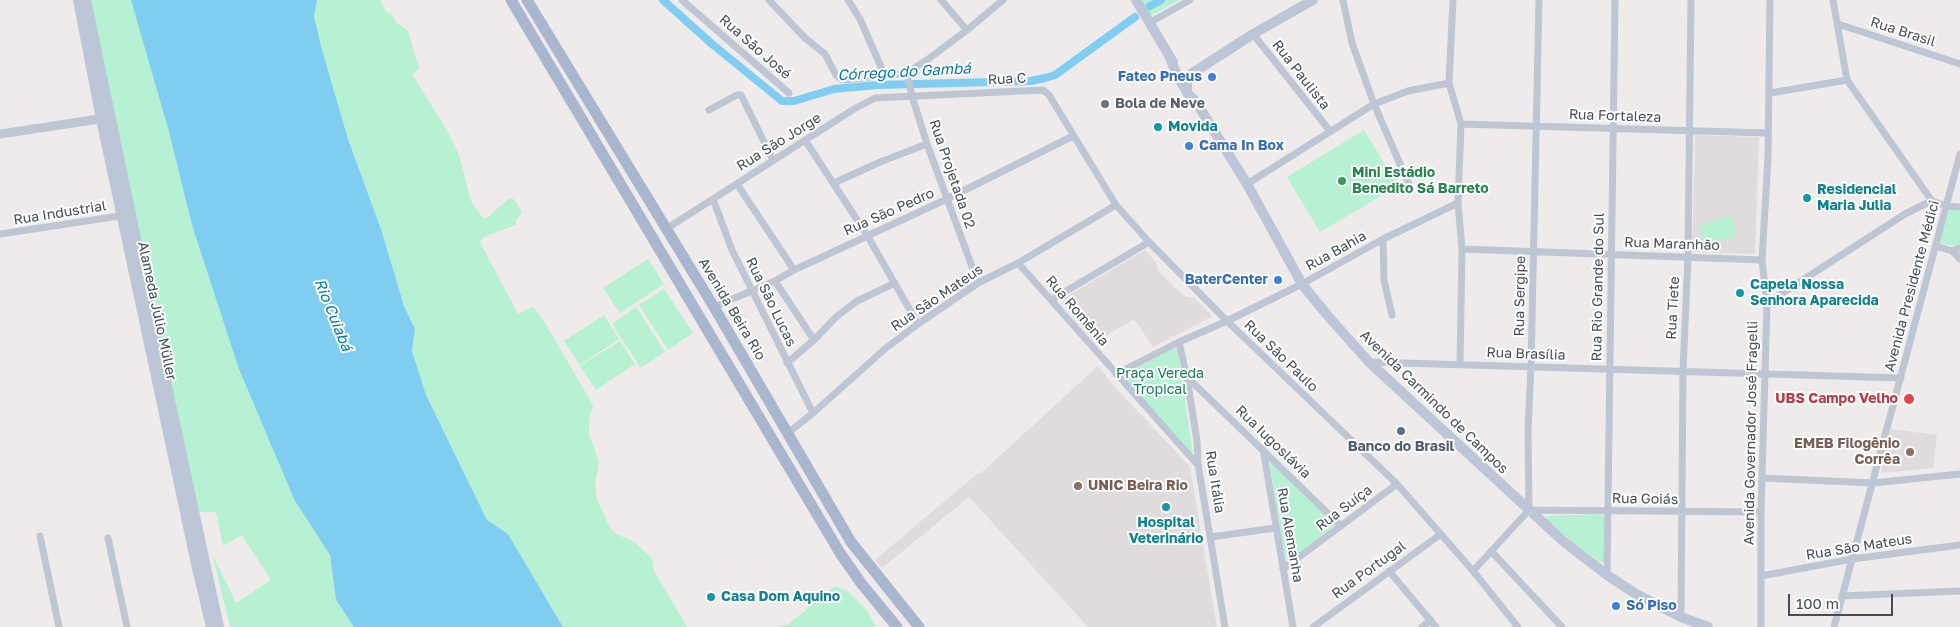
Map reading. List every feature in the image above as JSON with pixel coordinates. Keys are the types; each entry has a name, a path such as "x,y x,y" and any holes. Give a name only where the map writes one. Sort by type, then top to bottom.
{"main road":[{"name":"Alameda Júlio Müller","path":"78,0 220,627"},
{"name":"Alameda Júlio Müller","path":"86,0 106,118"},
{"path":"511,0 840,553 861,583 897,627"},
{"name":"Avenida Beira Rio","path":"527,0 712,304 851,542 918,627"},
{"name":"Avenida Carmindo de Campos","path":"1136,0 1175,66 1188,94 1196,102 1247,184 1302,284 1369,362 1563,541 1636,594 1681,617 1708,627"},
{"path":"1189,78 1254,34 1313,0"},
{"path":"1175,66 1189,78"},
{"path":"1188,94 1189,78"},
{"name":"Avenida Carmindo de Campos","path":"1189,78 1196,102"},
{"name":"Alameda Júlio Müller","path":"127,215 196,564 211,627"},
{"path":"692,306 699,300 712,304"},
{"path":"750,401 759,409 775,430 781,433 788,433"}],"street":[{"path":"769,0 805,38 825,54 836,75 841,79 907,74 967,30 1003,0"},
{"path":"848,0 860,19 885,76"},
{"path":"941,0 967,30"},
{"path":"1150,23 1190,0"},
{"path":"1343,0 1352,43 1374,104 1410,187"},
{"path":"1453,0 1449,83 1461,124 1458,204 1462,249 1460,364"},
{"name":"Rua Sergipe","path":"1529,510 1528,430 1539,0"},
{"name":"Rua Rio Grande do Sul","path":"1607,574 1615,0"},
{"name":"Rua Tiete","path":"1681,617 1683,371 1688,257 1691,0"},
{"name":"Avenida Governador José Fragelli","path":"1761,627 1761,512 1766,304 1762,260 1770,93 1770,0"},
{"path":"1834,0 1847,80 1932,201 1946,206 1960,207"},
{"name":"Rua São José","path":"688,2 789,93"},
{"name":"Rua Brasil","path":"1838,24 1960,64"},
{"name":"Rua Paulista","path":"1254,34 1330,132"},
{"name":"Rua Projetada 02","path":"907,74 911,94 927,144 978,283"},
{"path":"1770,93 1847,80"},
{"path":"1247,184 1374,104 1408,91 1449,83"},
{"name":"Rua C","path":"911,94 1043,90"},
{"name":"Rua São Paulo","path":"1043,90 1049,95 1116,205 1149,242 1227,321 1397,484 1473,570 1518,627"},
{"name":"Rua São Jorge","path":"666,229 854,109 875,98 911,94"},
{"path":"709,110 737,95 741,95 773,160"},
{"path":"0,134 106,118"},
{"name":"Rua Fortaleza","path":"1461,124 1768,133"},
{"name":"Rua São Pedro","path":"712,304 752,292 867,235 947,199 1073,136"},
{"path":"805,140 867,235 918,324"},
{"path":"834,183 880,162 927,144"},
{"name":"Avenida Presidente Médici","path":"1834,627 1960,154"},
{"path":"737,184 794,270"},
{"name":"Rua São Lucas","path":"713,199 732,250 786,363 813,413"},
{"path":"1766,304 1905,214 1932,201"},
{"name":"Rua Bahia","path":"1227,321 1302,284 1383,239 1458,204"},
{"name":"Rua São Mateus","path":"788,433 886,348 918,324 978,283 1018,263 1116,205"},
{"name":"Rua Industrial","path":"0,234 127,215"},
{"path":"1383,239 1384,280 1392,315"},
{"path":"1051,300 1149,242"},
{"path":"1936,246 1952,251 1960,259"},
{"path":"1952,251 1960,248"},
{"name":"Rua Maranhão","path":"1462,249 1762,260"},
{"name":"Rua Romênia","path":"1018,263 1198,464"},
{"path":"774,281 814,340"},
{"path":"786,363 814,340 836,317 857,301 895,283"},
{"path":"1116,374 1227,321"},
{"name":"Rua Itália","path":"1180,342 1225,627"},
{"name":"Rua Brasília","path":"1369,362 1901,378"},
{"name":"Rua Iugoslávia","path":"1187,378 1341,526"},
{"name":"Rua Alemanha","path":"1262,448 1293,627"},
{"path":"1762,478 1872,483 1960,474"},
{"name":"Rua Suíça","path":"1283,569 1397,484"},
{"path":"1473,570 1529,510"},
{"name":"Rua Goiás","path":"1529,510 1761,512"},
{"path":"1211,537 1275,528"},
{"name":"Rua Portugal","path":"1313,627 1441,534"},
{"path":"40,536 59,627"},
{"path":"108,538 127,627"},
{"name":"Rua São Mateus","path":"1762,576 1852,559 1960,545"},
{"path":"1491,551 1562,627"},
{"path":"1389,571 1436,627"},
{"path":"1842,596 1960,591"},
{"path":"1422,627 1431,620"}],"shaded area":[{"path":"1695,135 1759,137 1755,254 1692,252"},
{"path":"1145,250 1156,262 1158,271 1184,296 1194,298 1211,314 1211,317 1153,347 1134,319 1095,342 1059,301"},
{"name":"UNIC Beira Rio","path":"1098,366 1116,388 1190,467 1217,627 1088,627 969,497 882,568 875,560 978,473 980,474"},
{"name":"EMEB Filogênio Corrêa","path":"1891,429 1937,435 1933,468 1881,473"}],"green space":[{"path":"89,0 131,0 169,132 192,225 295,501 330,555 336,600 354,627 230,627 212,553 236,603 271,580 242,535 223,546 216,512 198,512"},
{"path":"317,0 380,0 386,12 391,13 396,22 408,31 419,69 412,74 445,127 459,155 471,201 481,216 486,219 508,199 512,198 516,202 522,213 516,219 516,225 484,237 480,242 518,314 533,307 542,318 593,405 589,419 589,434 599,462 595,484 597,499 610,528 615,533 635,543 652,558 654,571 687,627 563,627 508,534 487,520 426,395 412,351 415,329 404,306 382,232 348,139 321,46 314,16"},
{"path":"1140,0 1179,0 1149,17"},
{"name":"Mini Estádio Benedito Sá Barreto","path":"1364,130 1398,186 1320,232 1287,177"},
{"path":"1952,208 1960,211 1960,255 1955,246 1939,243 1949,211"},
{"path":"1732,216 1737,236 1704,245 1699,224"},
{"path":"648,259 664,284 620,313 603,288"},
{"path":"664,289 693,333 668,350 639,305"},
{"path":"636,307 665,352 641,368 612,324"},
{"path":"604,315 619,339 580,365 564,341"},
{"path":"620,341 635,364 596,390 580,366"},
{"name":"Praça Vereda Tropical","path":"1173,349 1177,349 1178,353 1193,455 1124,378 1126,373"},
{"path":"1271,462 1334,522 1334,526 1289,561 1284,556"},
{"path":"1600,514 1605,518 1604,562 1600,562 1575,544 1546,519 1547,516"},
{"path":"835,586 850,593 867,611 876,627 777,627 789,624"}],"water":[{"name":"Rio Cuiabá","path":"131,0 317,0 314,16 321,46 348,139 382,232 404,306 415,329 412,351 426,395 487,520 508,534 563,627 354,627 336,600 330,555 295,501 239,369 192,225 169,132"}],"waterway":[{"name":"Córrego do Gambá","path":"663,0 712,44 782,101 794,101 834,89 877,85 1031,81 1045,78 1055,75 1135,17"},
{"name":"Córrego do Gambá","path":"1150,6 1161,0"}],"place":[{"name":"Fateo Pneus","path":"1212,77"},
{"name":"Bola de Neve","path":"1105,104"},
{"name":"Movida","path":"1158,127"},
{"name":"Cama In Box","path":"1189,146"},
{"name":"Mini Estádio Benedito Sá Barreto","path":"1342,181"},
{"name":"Residencial Maria Julia","path":"1807,198"},
{"name":"BaterCenter","path":"1278,280"},
{"name":"Capela Nossa Senhora Aparecida","path":"1740,293"},
{"name":"UBS Campo Velho","path":"1909,399"},
{"name":"Banco do Brasil","path":"1401,431"},
{"name":"EMEB Filogênio Corrêa","path":"1910,452"},
{"name":"UNIC Beira Rio","path":"1078,486"},
{"name":"Hospital Veterinário","path":"1166,507"},
{"name":"Casa Dom Aquino","path":"711,597"},
{"name":"Só Piso","path":"1616,606"}]}
